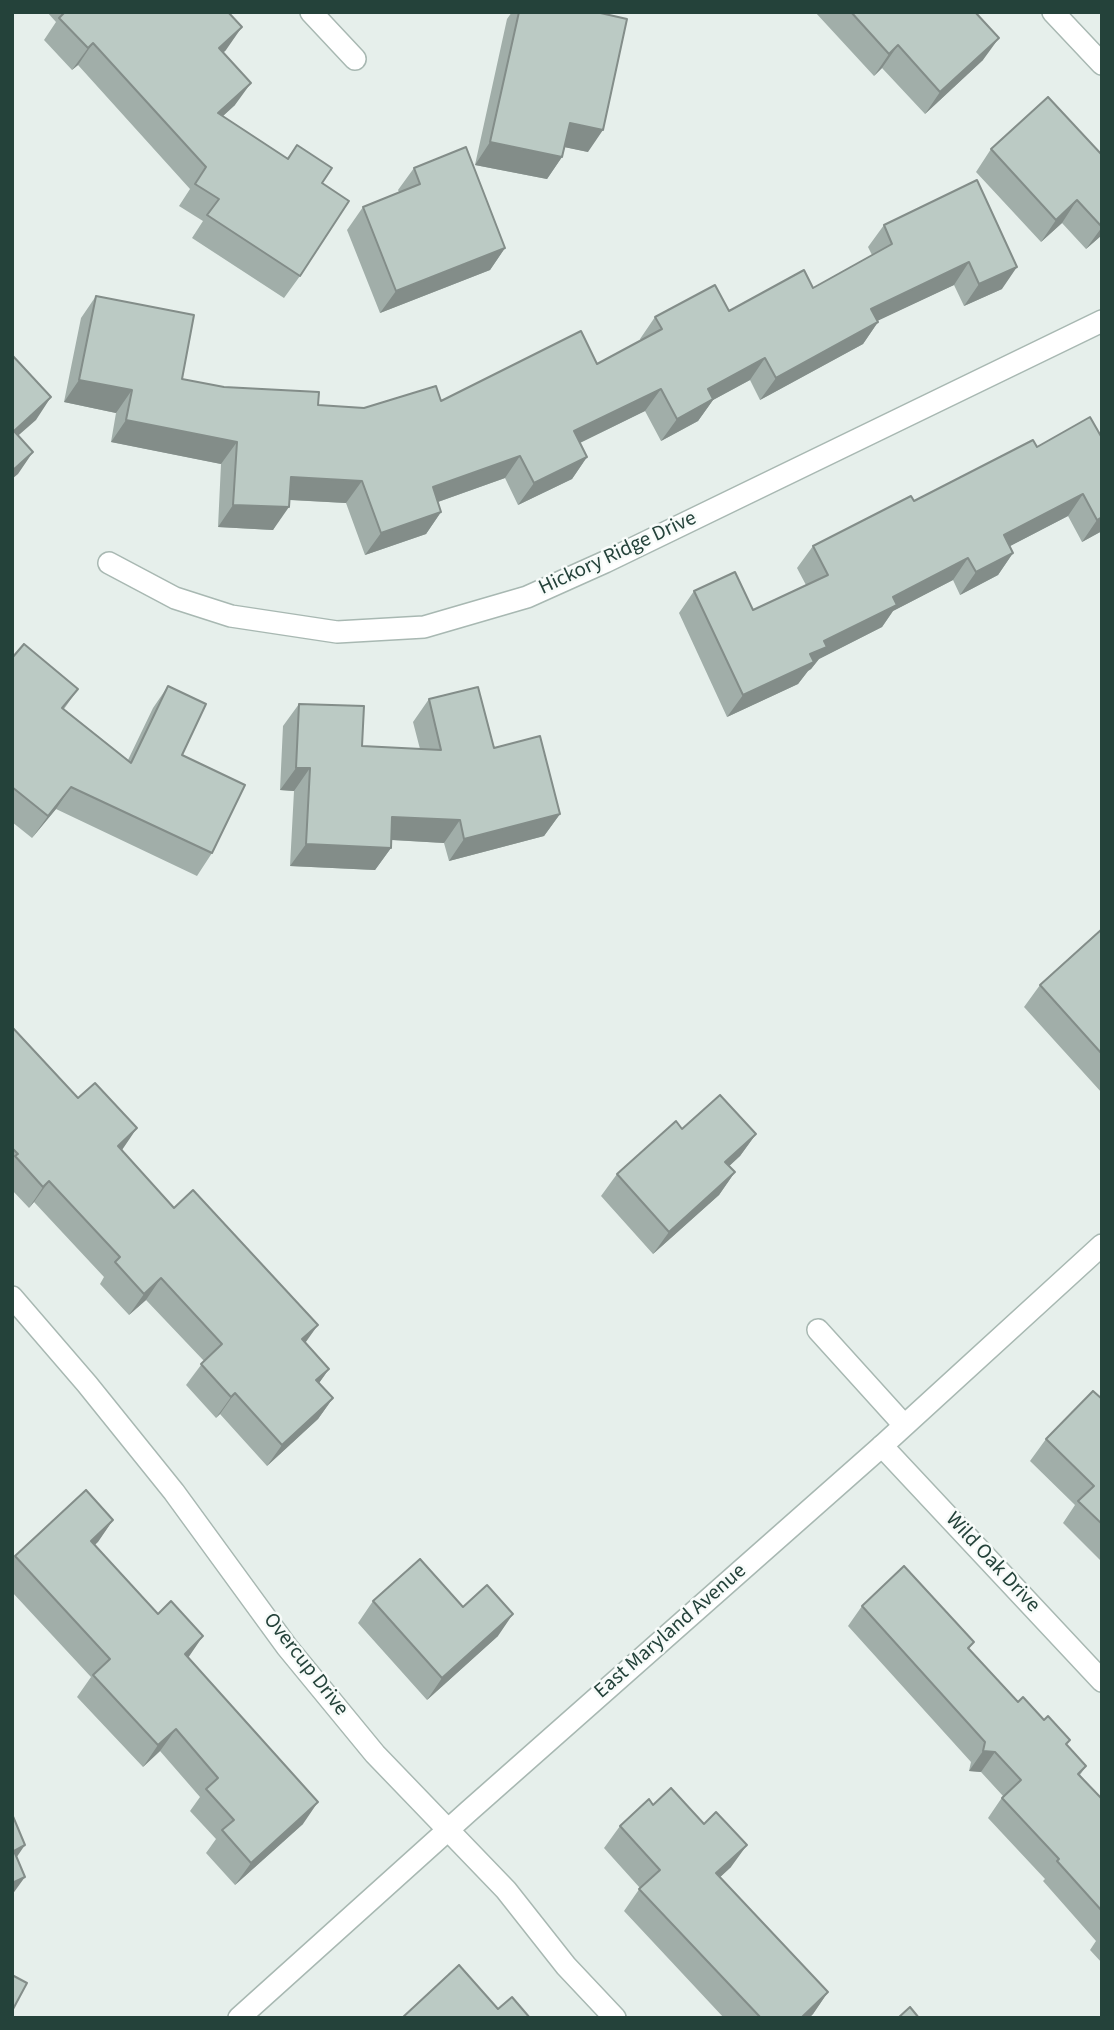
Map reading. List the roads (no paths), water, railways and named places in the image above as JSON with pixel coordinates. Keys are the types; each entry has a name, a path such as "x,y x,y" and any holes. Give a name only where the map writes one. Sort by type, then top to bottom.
{"street":[{"path":"311,12 355,59"},
{"path":"1053,12 1102,64"},
{"name":"Hickory Ridge Drive","path":"109,563 174,598 230,616 337,632 424,627 527,597 605,562 1102,321"},
{"name":"East Maryland Avenue","path":"239,2018 882,1446 1102,1245"},
{"name":"Overcup Drive","path":"12,1297 174,1492 287,1647 376,1754 506,1890 566,1966 615,2018"},
{"path":"818,1329 904,1424"},
{"name":"Wild Oak Drive","path":"882,1446 1102,1681"}]}
